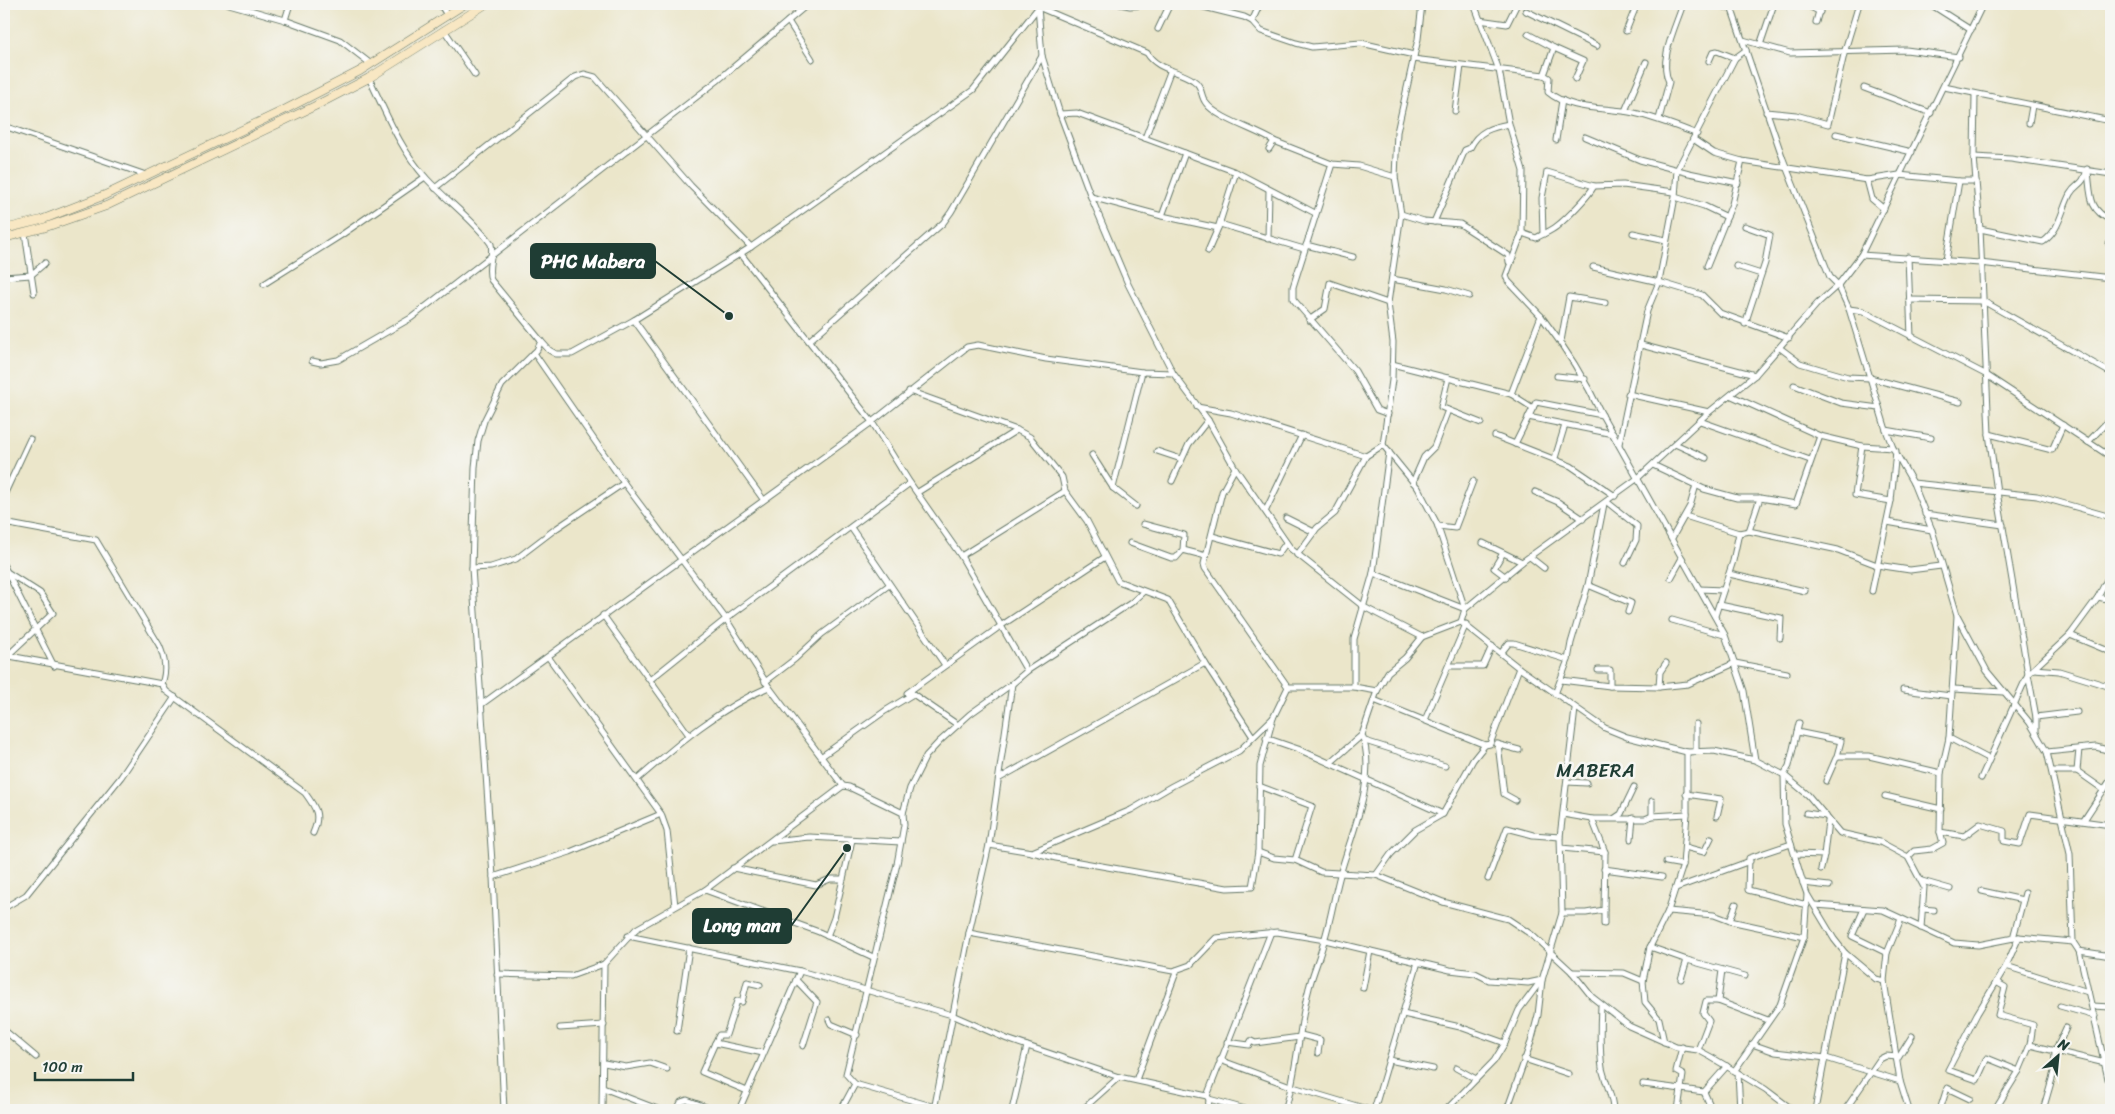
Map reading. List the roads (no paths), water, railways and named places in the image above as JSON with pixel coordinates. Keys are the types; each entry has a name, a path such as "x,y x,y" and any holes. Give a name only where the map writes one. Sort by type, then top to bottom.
{"main road":[{"path":"4,229 70,210 282,111 371,64 465,4"},
{"path":"4,238 69,219 134,193 369,78 486,4"}],"street":[{"path":"229,4 285,20 340,40 371,64"},
{"path":"285,20 290,4"},
{"path":"440,4 447,15"},
{"path":"312,361 321,363 338,360 411,318 644,135 716,81 808,4"},
{"path":"1120,4 1130,6 1162,4"},
{"path":"1158,30 1170,4"},
{"path":"1192,4 1252,20 1261,31 1312,47 1356,43 1461,66 1544,75 1549,78 1548,92 1570,104 1625,111 1659,120 1697,134"},
{"path":"1252,20 1260,4"},
{"path":"1297,555 1314,532 1334,513 1366,456 1383,445 1388,414 1393,342 1388,303 1401,214 1395,177 1397,132 1422,4"},
{"path":"1474,4 1499,70 1509,124 1522,171 1522,233 1510,262 1508,281 1541,316 1561,341 1585,379 1602,416 1715,616 1736,663 1750,722 1755,760"},
{"path":"1479,20 1507,24 1517,4"},
{"path":"1626,31 1637,4"},
{"path":"1659,120 1669,82 1664,73 1667,54 1683,4"},
{"path":"1714,4 1731,6 1766,112 1787,168 1830,277 1838,284 1849,309 1886,430 1894,450 1913,483 1932,530 1941,566 1957,615 1987,671 2030,723 2047,752 2070,854 2074,942 2079,951 2111,1092"},
{"path":"1760,45 1774,4"},
{"path":"1805,4 1820,12"},
{"path":"1816,22 1821,4"},
{"path":"1766,112 1796,115 1828,124 1845,50 1859,4"},
{"path":"1930,4 1971,30"},
{"path":"1944,12 1946,4"},
{"path":"1465,609 1522,562 1606,503 1653,465 1709,412 1732,396 1755,375 1818,303 1838,284 1861,255 1959,57 1983,4"},
{"path":"1039,6 1147,53 1150,58 1170,72 1194,80 1202,90 1205,103 1221,115 1274,141 1332,164 1359,166 1395,177"},
{"path":"1039,6 1042,56 1060,114 1091,197 1135,298 1174,373 1208,420 1235,468 1266,510 1286,543 1297,555 1364,607 1422,638"},
{"path":"369,78 396,136 424,177 491,244 491,257 488,267 491,280 549,350 556,354 572,354 634,320 741,254 973,90 1039,6"},
{"path":"1526,11 1597,46"},
{"path":"788,21 812,59"},
{"path":"444,30 475,75"},
{"path":"1528,34 1583,61 1575,79"},
{"path":"1743,40 1790,53 1845,50 1906,50 1959,57"},
{"path":"1544,75 1554,48"},
{"path":"1619,444 1647,311 1659,282 1677,170 1735,58 1746,50"},
{"path":"1709,61 1713,52 1717,51 1735,58"},
{"path":"810,340 943,223 1042,56"},
{"path":"1625,111 1646,62"},
{"path":"1455,111 1461,66"},
{"path":"1145,138 1170,72"},
{"path":"436,188 580,74 589,74 595,77 644,135 751,247"},
{"path":"1944,87 2111,121"},
{"path":"1864,88 1931,113"},
{"path":"1975,94 1974,157 1980,229 1985,374 1990,434 1997,492 2036,717 2036,735"},
{"path":"1556,140 1556,127 1562,100"},
{"path":"2029,123 2032,106"},
{"path":"1060,114 1077,113 1236,172 1315,213"},
{"path":"1434,222 1465,150 1470,148 1475,138 1491,127 1509,124"},
{"path":"4,126 146,176"},
{"path":"1836,134 1912,152"},
{"path":"1585,137 1626,155 1677,170 1738,183"},
{"path":"1693,139 1714,153 1742,161 1867,180 1899,175 1976,181"},
{"path":"1269,149 1274,141"},
{"path":"1162,216 1185,153"},
{"path":"1974,157 2011,159 2111,174"},
{"path":"1707,266 1727,217 1738,183 1742,161"},
{"path":"1332,164 1305,247 1292,293 1293,299 1354,371 1377,410 1388,414"},
{"path":"2087,169 2093,207 2099,215 2111,220"},
{"path":"1980,229 2043,242 2055,231 2071,193 2084,181 2087,169"},
{"path":"1208,250 1219,226 1236,172"},
{"path":"1544,234 1542,198 1547,172 1594,186 1623,185 1674,194 1727,217"},
{"path":"264,284 340,236 424,177"},
{"path":"1867,180 1872,199 1884,210"},
{"path":"1946,260 1959,181"},
{"path":"1522,233 1536,238 1556,227 1578,204 1589,196 1594,186"},
{"path":"1268,239 1269,190"},
{"path":"1091,197 1162,216 1219,226 1268,239 1353,257"},
{"path":"1401,214 1434,222 1464,226 1508,255 1510,262"},
{"path":"1745,324 1761,274 1770,235 1746,226"},
{"path":"25,233 34,293"},
{"path":"1633,233 1666,240"},
{"path":"741,254 810,340 872,422 910,484 918,492 961,556 1027,671"},
{"path":"1861,255 1980,262 2111,278"},
{"path":"1908,257 1911,337"},
{"path":"4,277 31,276 45,263"},
{"path":"1736,266 1761,274"},
{"path":"1593,267 1659,282 1702,295 1720,313 1745,324 1789,338"},
{"path":"1392,279 1446,289 1469,296"},
{"path":"1309,320 1325,309 1330,282 1388,303"},
{"path":"1561,341 1569,297 1605,303"},
{"path":"1909,300 1983,301 2111,373"},
{"path":"1849,309 1863,312 1985,374 2111,457"},
{"path":"1511,394 1541,316"},
{"path":"634,320 763,499"},
{"path":"504,1110 493,877 472,568 475,467 478,441 484,421 502,385 534,353 541,341"},
{"path":"482,704 549,658 603,615 872,422 967,347 978,345 1046,359 1142,372 1174,373"},
{"path":"1641,345 1755,375"},
{"path":"1780,348 1807,365 1848,377 1870,378 1960,402"},
{"path":"534,353 624,483 726,619 765,682 843,786 849,787 903,813"},
{"path":"1392,364 1511,394 1533,408"},
{"path":"1113,488 1142,372"},
{"path":"1556,376 1585,379"},
{"path":"1448,378 1441,407 1481,423"},
{"path":"1794,385 1841,403 1879,408"},
{"path":"909,391 1017,430 1030,437 1062,477 1065,492 1087,521 1118,580 1142,592 1168,600 1205,663 1253,737"},
{"path":"1628,394 1709,412"},
{"path":"1732,396 1820,436 1862,446 1894,450"},
{"path":"1515,444 1536,402 1602,416"},
{"path":"1197,407 1231,413 1366,456"},
{"path":"1413,482 1424,458 1434,447 1448,410"},
{"path":"1528,417 1613,434"},
{"path":"2088,442 2111,418"},
{"path":"1172,481 1189,444 1208,420"},
{"path":"1700,421 1810,460"},
{"path":"1555,458 1565,425"},
{"path":"1990,434 2052,450 2062,425"},
{"path":"918,492 1017,430"},
{"path":"1886,430 1931,438"},
{"path":"1266,510 1302,435"},
{"path":"1494,436 1555,458 1571,466 1614,496"},
{"path":"1653,465 1696,485 1737,498 1760,498 1796,504 1820,436"},
{"path":"4,496 30,439"},
{"path":"1675,444 1706,458"},
{"path":"1383,445 1413,482 1438,526 1465,609 1463,623 1450,666 1425,720"},
{"path":"1862,446 1855,495 1891,501"},
{"path":"1872,591 1891,501 1894,450"},
{"path":"1157,451 1181,459"},
{"path":"1354,687 1354,638 1372,573 1389,452"},
{"path":"1092,455 1113,488 1136,506"},
{"path":"1235,468 1222,492 1206,556 1205,568 1288,687"},
{"path":"1438,526 1454,528 1473,481"},
{"path":"472,568 491,567 516,559 554,530 624,483"},
{"path":"1913,483 2037,496 2111,517"},
{"path":"651,679 726,619 910,484"},
{"path":"1672,538 1685,516 1696,485"},
{"path":"961,556 1065,492"},
{"path":"1534,492 1558,502 1583,519"},
{"path":"1749,531 1760,498"},
{"path":"1606,503 1637,526 1636,540 1625,563"},
{"path":"1556,694 1568,660 1588,585 1606,503"},
{"path":"1925,514 2003,525"},
{"path":"1685,516 1739,533 1749,531 1838,550 1876,566 1910,570 1941,566"},
{"path":"1286,518 1314,532"},
{"path":"1887,522 1932,530"},
{"path":"4,523 96,540 159,645 165,660 166,674 162,684"},
{"path":"1130,543 1171,558 1176,558 1183,550 1184,534 1143,524"},
{"path":"852,528 945,665"},
{"path":"1715,616 1720,606 1739,533"},
{"path":"1212,536 1278,554 1286,543"},
{"path":"1483,543 1522,562"},
{"path":"1183,550 1206,556"},
{"path":"1503,553 1494,568 1506,577"},
{"path":"958,725 913,694 907,693 1002,625 1105,557"},
{"path":"1530,557 1544,568"},
{"path":"1670,578 1682,558"},
{"path":"4,566 34,630 55,664"},
{"path":"5,656 52,613 40,593 7,572"},
{"path":"1981,778 2028,674 2070,635 2098,597 2111,572"},
{"path":"1372,573 1465,609"},
{"path":"1728,574 1805,591"},
{"path":"765,682 795,659 822,634 889,585"},
{"path":"1588,585 1631,602 1628,612"},
{"path":"1699,589 1723,590"},
{"path":"1012,684 989,845 952,1015 935,1108 855,1084 846,1074 857,1035 873,957 883,925 901,842 904,825 903,813 910,788 926,756 958,725 1027,671 1131,603 1142,592"},
{"path":"2098,597 2111,600"},
{"path":"1720,606 1781,618 1780,638"},
{"path":"603,615 651,679 689,735"},
{"path":"1908,857 1914,851 1932,848 1943,843 1940,832 1941,773 1949,738 1951,696 1954,688 1957,615"},
{"path":"1672,620 1724,635"},
{"path":"1330,764 1362,735 1377,691 1388,672 1405,658 1422,638 1463,623"},
{"path":"1463,623 1519,668 1575,709 1605,728 1626,737 1687,752 1730,754 1755,760 1784,776 1816,802 1840,833 1880,842 1908,857 1924,887 1921,928"},
{"path":"2070,635 2111,652"},
{"path":"1501,653 1509,643 1514,643 1568,660"},
{"path":"1450,666 1483,666 1492,646"},
{"path":"5,656 162,684 175,697 305,793 318,816 313,832"},
{"path":"549,658 638,779 661,814 667,831 676,906"},
{"path":"1000,778 1205,663"},
{"path":"1659,687 1660,672 1666,663"},
{"path":"1561,680 1610,686 1659,687 1688,684 1736,663 1787,673"},
{"path":"1376,875 1391,854 1415,830 1443,814 1473,760 1487,745 1519,668"},
{"path":"2033,669 2059,671 2111,687"},
{"path":"1598,670 1610,670 1610,686"},
{"path":"638,779 689,735 744,698 769,687"},
{"path":"1288,687 1354,687 1377,691"},
{"path":"989,845 1227,888 1252,887 1258,852 1260,766 1266,738 1273,718 1288,687"},
{"path":"1954,688 2003,692"},
{"path":"1903,690 1951,696"},
{"path":"822,756 884,711 913,694"},
{"path":"4,908 26,895 121,776 175,697"},
{"path":"1374,700 1487,745 1498,744 1519,750"},
{"path":"1507,1110 1538,1015 1541,981 1562,913 1560,837 1575,709"},
{"path":"2036,717 2077,712"},
{"path":"1032,852 1131,810 1239,751 1273,718"},
{"path":"1799,722 1789,766 1784,776 1785,824 1803,883 1834,939 1845,953 1876,979 1884,981"},
{"path":"1696,724 1696,751"},
{"path":"1797,732 1841,741 1837,756 1826,781"},
{"path":"1285,1110 1293,1087 1309,989 1325,940 1340,874 1357,822 1366,781 1365,741 1362,735"},
{"path":"1266,738 1443,814"},
{"path":"1949,738 1989,759"},
{"path":"1365,741 1445,766"},
{"path":"1498,744 1504,794 1515,800"},
{"path":"2047,752 2096,747 2111,751"},
{"path":"2077,771 2079,749"},
{"path":"1664,1042 1659,1019 1645,1002 1642,981 1650,947 1668,911 1682,864 1687,814 1687,752"},
{"path":"1837,756 1869,756 1941,773"},
{"path":"2052,771 2077,771 2104,790"},
{"path":"2084,820 2111,779"},
{"path":"1567,782 1587,783"},
{"path":"497,974 548,977 571,976 604,964 636,929 705,890 843,786"},
{"path":"1259,786 1312,806 1295,860"},
{"path":"1616,818 1621,814 1634,787"},
{"path":"1686,794 1721,799 1717,816"},
{"path":"1885,796 1941,809"},
{"path":"1652,801 1652,816"},
{"path":"1806,813 1827,818"},
{"path":"493,877 570,852 661,814"},
{"path":"1563,814 1592,818 1645,819 1652,816 1687,814"},
{"path":"1940,832 1964,836 1980,824 2004,831 2004,841 2020,844 2030,814 2111,824"},
{"path":"1592,818 1605,852 1604,924"},
{"path":"1631,840 1633,818"},
{"path":"1821,869 1827,818"},
{"path":"1488,879 1507,828 1533,835 1560,837"},
{"path":"771,841 809,836 901,842"},
{"path":"1685,847 1704,852 1710,838"},
{"path":"827,936 834,918 852,840"},
{"path":"1791,844 1749,858 1748,890 1807,905"},
{"path":"1561,848 1605,852"},
{"path":"1258,852 1274,858 1295,860 1320,872 1376,875 1443,902 1508,919 1532,935 1572,972 1601,1006 1629,1026 1664,1042 1698,1050 1765,1089 1793,1110"},
{"path":"1794,854 1824,855"},
{"path":"1676,888 1750,861"},
{"path":"1666,862 1682,864"},
{"path":"732,868 816,885 830,879 843,879"},
{"path":"1604,869 1662,877"},
{"path":"1922,881 1950,889"},
{"path":"1803,883 1829,886"},
{"path":"705,890 827,936 873,957"},
{"path":"1982,891 2023,900"},
{"path":"2019,1071 1987,1058 1977,1080 1948,1070 1977,1014 2006,966 2016,937 2025,893"},
{"path":"1740,1110 1736,1072 1752,1044 1780,1005 1804,937 1808,894"},
{"path":"1730,921 1736,904"},
{"path":"1815,904 1882,910 1954,943 1978,945 2016,937 2074,942"},
{"path":"1864,909 1852,936 1886,954"},
{"path":"1922,909 1934,910"},
{"path":"1562,913 1604,910"},
{"path":"1668,911 1714,915 1730,921 1804,937"},
{"path":"1901,918 1886,954 1884,981 1900,1081 1909,1110"},
{"path":"969,933 1177,970 1190,965 1216,938 1271,932 1325,940 1418,962 1475,973 1488,980 1541,981"},
{"path":"1208,1110 1208,1097 1220,1060 1271,932"},
{"path":"628,936 800,971 866,992 952,1015 1027,1046 1118,1077 1208,1097 1249,1110"},
{"path":"1650,947 1687,960 1745,976"},
{"path":"677,1031 689,948"},
{"path":"1363,988 1370,950"},
{"path":"2079,951 2111,956"},
{"path":"1815,1110 1845,953"},
{"path":"1681,979 1687,960"},
{"path":"1374,1110 1418,962"},
{"path":"602,1110 604,964"},
{"path":"2006,966 2088,992"},
{"path":"1136,1080 1177,970"},
{"path":"1718,1001 1722,970"},
{"path":"740,1110 763,1052 800,971"},
{"path":"1572,972 1624,973 1642,981"},
{"path":"796,980 817,1002 803,1046"},
{"path":"1446,1110 1494,1061 1505,1043 1519,1010 1541,981"},
{"path":"747,1091 702,1072 718,1035 726,1035 737,1002 742,1002 747,982 760,985"},
{"path":"1995,1110 2019,1071 2030,1045 2033,1025 1998,1015 2005,987 1996,982"},
{"path":"1698,1050 1709,1021 1703,1013 1706,1001 1718,1001 1768,1020"},
{"path":"1601,1006 1599,1038 1602,1069 1613,1104 1612,1110"},
{"path":"2060,1006 2095,1016"},
{"path":"2092,1006 2111,1008"},
{"path":"1402,1014 1468,1030 1505,1043"},
{"path":"829,1020 831,1024 857,1035"},
{"path":"560,1028 604,1025"},
{"path":"2043,1110 2054,1072 2055,1052 2066,1028"},
{"path":"4,1030 36,1057"},
{"path":"1227,1042 1249,1045 1251,1041 1255,1043 1300,1036 1320,1040 1318,1053"},
{"path":"1897,1059 1912,1036"},
{"path":"715,1043 763,1052"},
{"path":"1752,1044 1776,1052 1826,1058 1900,1081"},
{"path":"2030,1045 2105,1063"},
{"path":"1012,1110 1027,1046"},
{"path":"1678,1110 1683,1075 1676,1071 1682,1047"},
{"path":"1845,1110 1880,1059 1886,1056 1897,1059"},
{"path":"1524,1059 1569,1074"},
{"path":"1220,1060 1293,1087 1356,1108 1370,1110"},
{"path":"1389,1060 1433,1069"},
{"path":"604,1063 626,1067 650,1063 668,1069"},
{"path":"1704,1092 1726,1066"},
{"path":"1456,1068 1476,1079"},
{"path":"1082,1110 1118,1077"},
{"path":"841,1110 855,1084"},
{"path":"1644,1084 1704,1092"},
{"path":"603,1088 660,1110"},
{"path":"1940,1110 1947,1088 1970,1099"},
{"path":"1704,1092 1709,1103"},
{"path":"677,1110 681,1102 687,1100 714,1110"}],"place":[{"name":"PHC Mabera","path":"729,316"},
{"name":"Long man","path":"847,848"}],"district":[{"name":"MABERA","path":"1596,770"}]}
